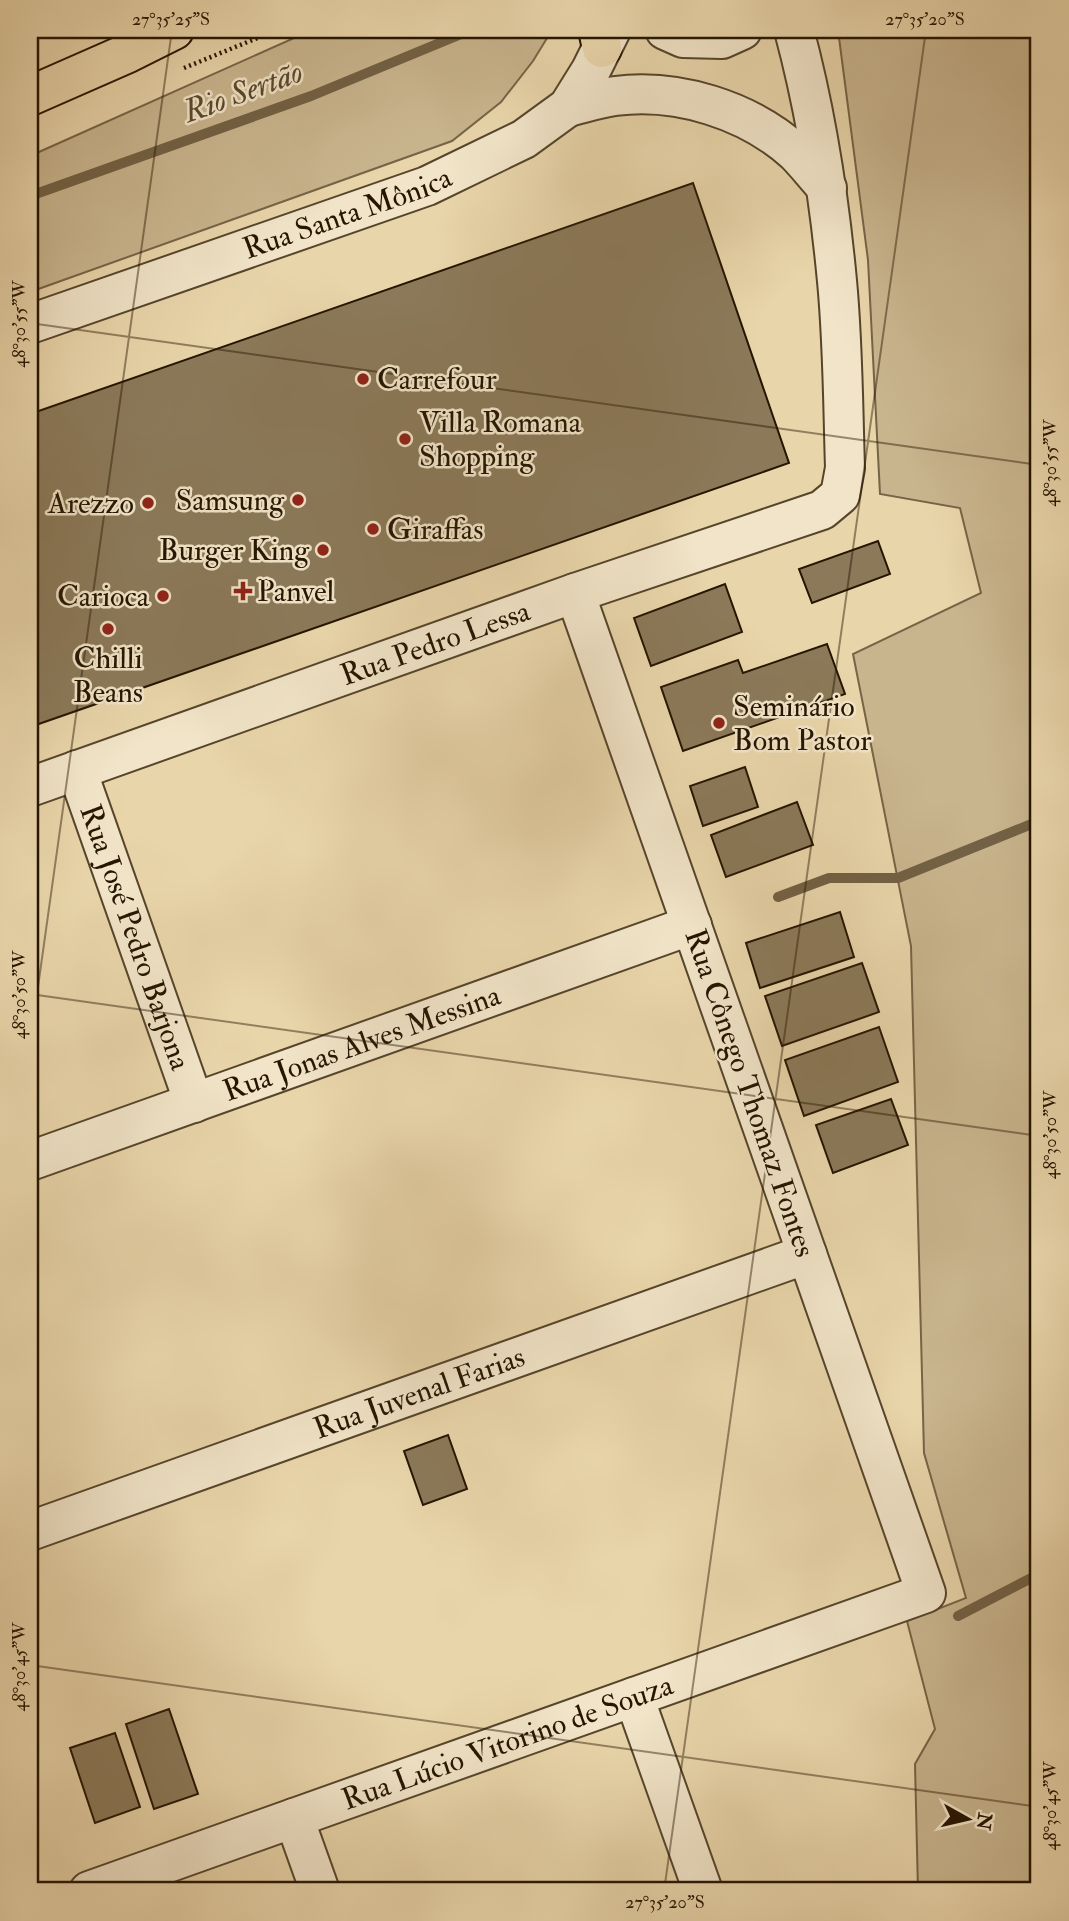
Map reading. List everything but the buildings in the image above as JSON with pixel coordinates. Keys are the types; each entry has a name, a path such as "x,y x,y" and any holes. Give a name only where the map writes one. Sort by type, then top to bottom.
{"main road":[{"path":"30,96 174,30"}],"street":[{"path":"664,30 683,38 722,38 742,30"},
{"path":"794,30 811,101 827,188"},
{"name":"Rua Santa Mônica","path":"30,324 427,186 524,139 568,107 591,70 604,36"},
{"path":"568,107 615,96 663,95 711,105 755,124 785,145 827,188"},
{"name":"Rua Pedro Lessa","path":"30,787 575,593 822,510 840,495 845,468 837,283 827,188"},
{"name":"Rua Cônego Thomaz Fontes","path":"575,593 926,1593"},
{"name":"Rua José Pedro Barjona","path":"77,770 194,1103"},
{"name":"Rua Jonas Alves Messina","path":"30,1161 692,925"},
{"name":"Rua Juvenal Farias","path":"30,1531 807,1254"},
{"name":"Rua Lúcio Vitorino de Souza","path":"89,1891 926,1593"},
{"path":"634,1697 703,1891"},
{"path":"294,1818 320,1891"}],"shaded area":[{"path":"312,30 552,30 533,61 501,102 452,141 30,292 30,156"},
{"path":"838,30 1039,30 1039,1891 918,1891 915,1764 935,1729 907,1621 966,1598 924,1453 911,946 853,654 981,593 960,508 880,494 868,260"}],"waterway":[{"name":"Rio Sertão","path":"30,196 311,96 471,30"},
{"path":"778,897 829,878 898,878 1039,821"},
{"path":"958,1616 1039,1574"}],"place":[{"name":"Carrefour","path":"363,379"},
{"name":"Villa Romana Shopping","path":"405,439"},
{"name":"Samsung","path":"298,500"},
{"name":"Arezzo","path":"148,503"},
{"name":"Giraffas","path":"373,529"},
{"name":"Burger King","path":"323,550"},
{"name":"Panvel","path":"243,591"},
{"name":"Carioca","path":"163,596"},
{"name":"Chilli Beans","path":"108,629"},
{"name":"Seminário Bom Pastor","path":"719,723"}]}
